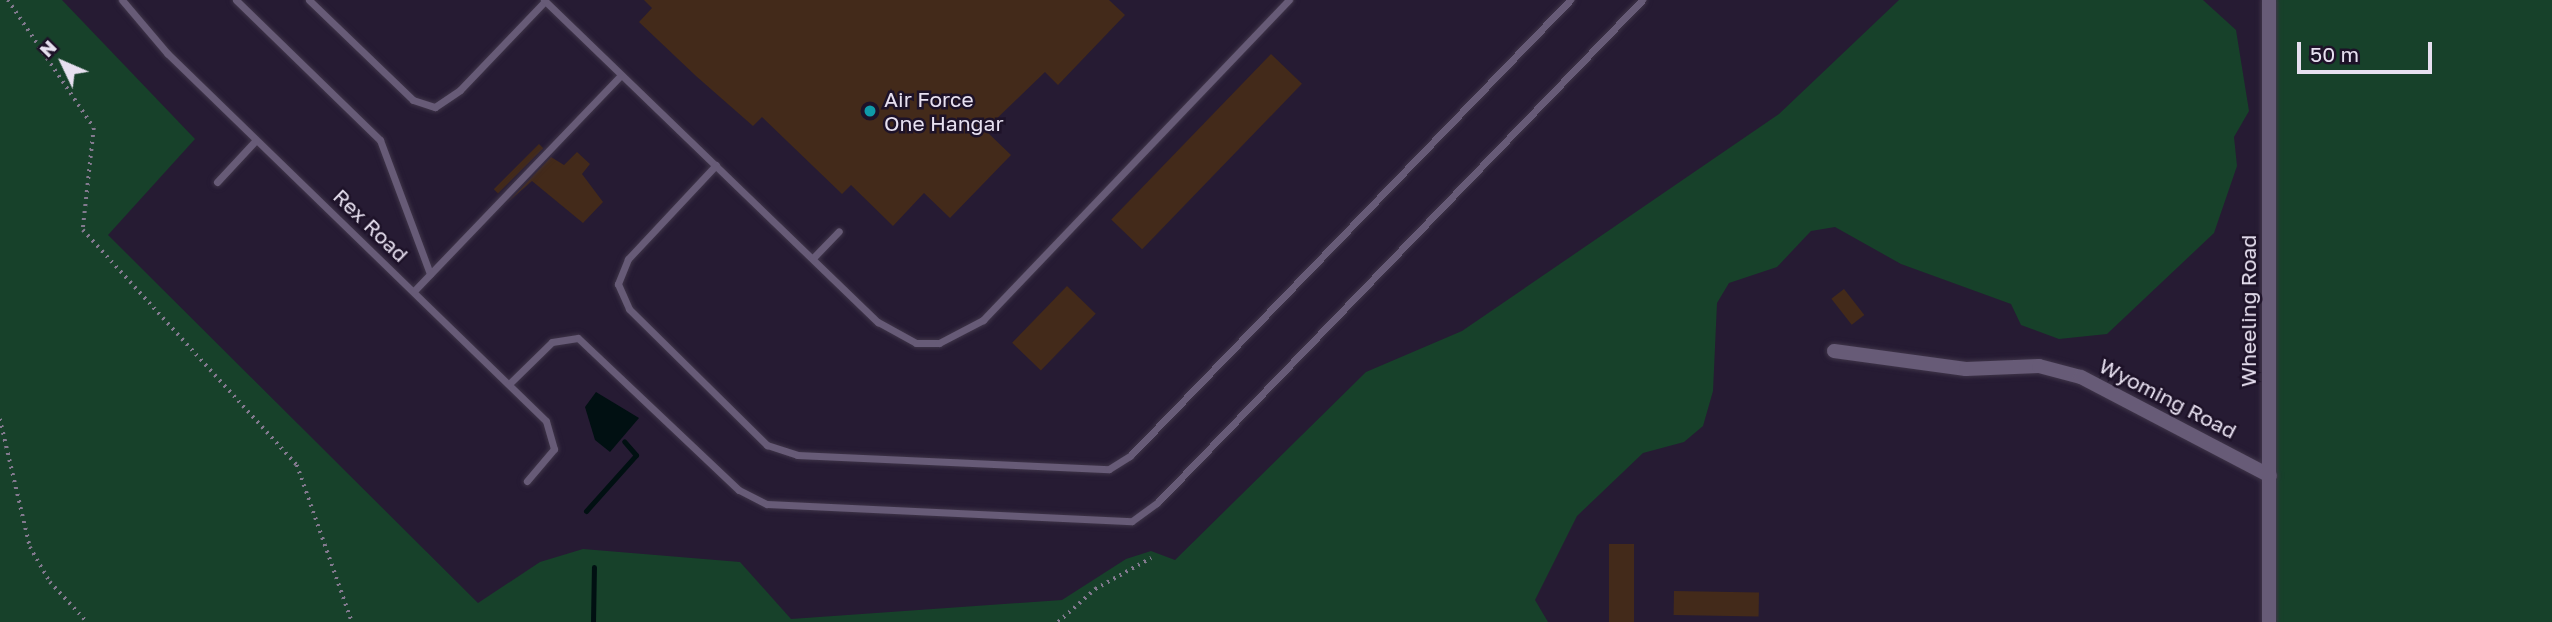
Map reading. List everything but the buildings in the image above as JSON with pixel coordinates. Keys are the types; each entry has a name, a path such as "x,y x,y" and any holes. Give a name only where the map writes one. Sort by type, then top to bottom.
{"street":[{"name":"Wheeling Road","path":"2269,0 2269,622"},
{"name":"Wyoming Road","path":"1834,351 1966,369 2039,366 2081,377 2270,477"}],"lane":[{"name":"Rex Road","path":"121,0 256,139 509,384 556,439 527,481"},
{"path":"236,0 380,140 414,219 429,274"},
{"path":"309,0 413,100 435,107 460,90 545,0 620,76 895,335 916,343 960,336 983,320 1289,0"},
{"path":"716,165 628,259 618,284 629,309 767,444 797,455 1109,469 1139,446 1570,0"},
{"path":"509,384 552,342 578,338 739,490 767,504 1132,521 1157,503 1642,0"},
{"path":"414,291 620,76"},
{"path":"217,182 256,139"},
{"path":"813,258 839,231"}],"path":[{"path":"8,0 94,128 83,230 297,465 352,622"},
{"path":"0,419 30,547 50,582 87,622"},
{"path":"1058,622 1095,589 1151,558"}],"green space":[{"path":"0,0 62,0 195,139 108,235 478,603 540,562 583,549 740,562 791,619 1062,600 1126,559 1151,551 1175,560 1366,372 1462,331 1779,114 1899,0 2203,0 2236,30 2249,111 2234,137 2237,166 2214,233 2107,334 2059,339 2021,325 2011,304 1901,264 1835,227 1811,231 1777,267 1729,283 1717,303 1713,391 1703,426 1684,442 1643,453 1577,516 1535,600 1548,622 0,622"},
{"path":"2268,0 2552,0 2552,622 2268,622"}],"shaded area":[{"path":"596,392 639,418 610,452 595,440 585,407"}],"waterway":[{"path":"586,511 636,455 624,441"},
{"path":"593,622 594,567"}],"place":[{"name":"Air Force One Hangar","path":"870,111"}]}
